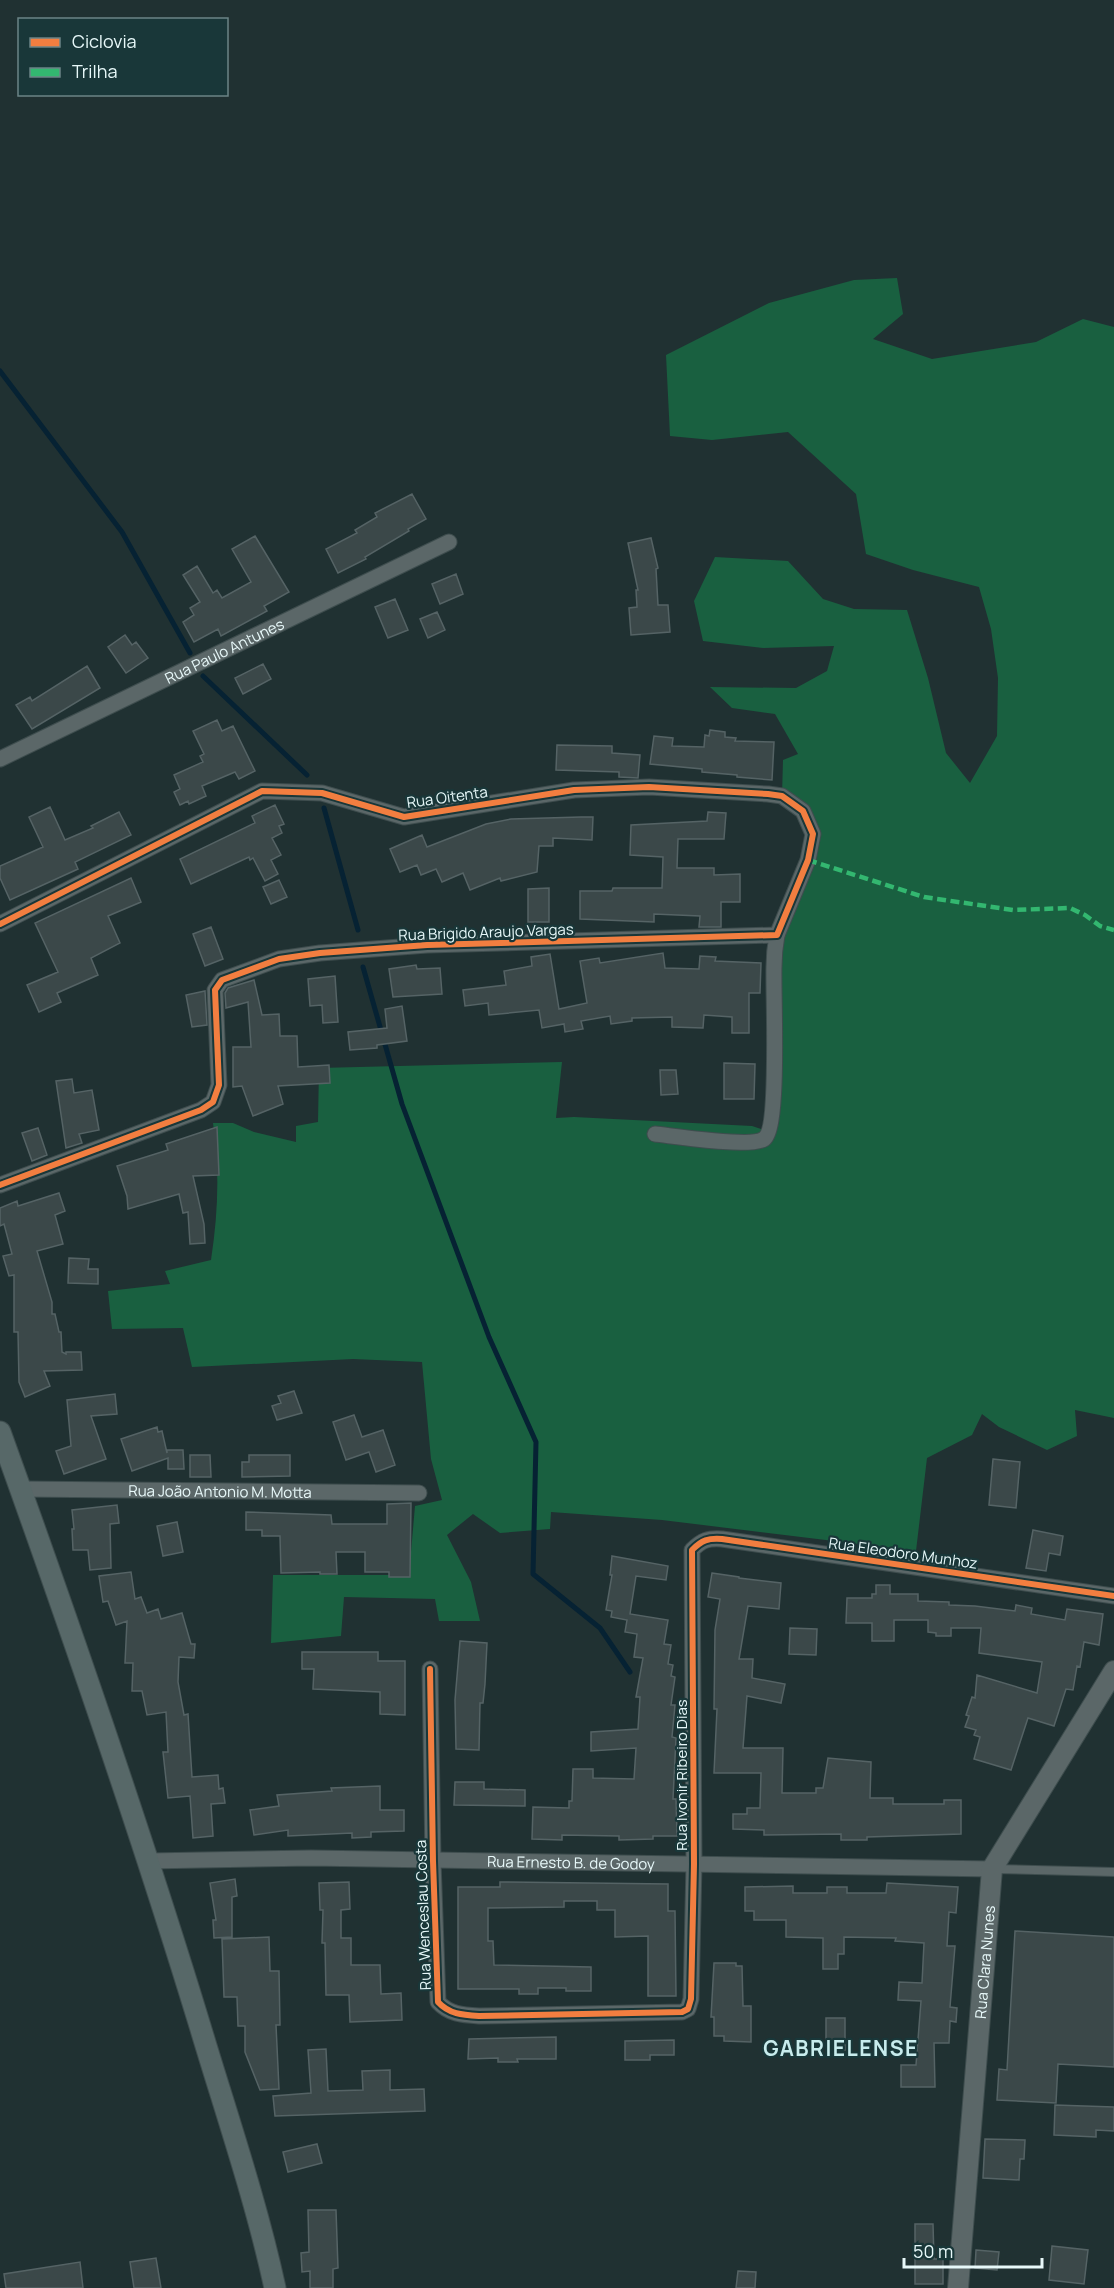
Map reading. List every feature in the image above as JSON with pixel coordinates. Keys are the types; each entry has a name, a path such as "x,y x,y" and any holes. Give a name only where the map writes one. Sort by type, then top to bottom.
{"main road":[{"path":"0,1432 60,1598 149,1861 232,2132 275,2288"}],"street":[{"name":"Rua Paulo Antunes","path":"0,759 449,542"},
{"name":"Rua Oitenta","path":"0,924 262,791 321,793 404,817 574,790 648,787 782,796 803,811 813,834 808,860 777,935"},
{"path":"655,1134 730,1142 756,1142 767,1136 772,1117 774,1084 774,964 777,935"},
{"name":"Rua Brigido Araujo Vargas","path":"0,1185 201,1110 213,1102 219,1085 215,990 222,980 279,959 320,953 427,945 672,936 777,935"},
{"name":"Rua João Antonio M. Motta","path":"20,1489 419,1493"},
{"name":"Rua Eleodoro Munhoz","path":"692,1550 700,1541 709,1538 722,1539 1114,1596"},
{"name":"Rua Ivonir Ribeiro Dias","path":"691,1999 694,1864 692,1550"},
{"name":"Rua Wenceslau Costa","path":"430,1669 438,2002 444,2009 458,2014 478,2016 682,2012 688,2009 691,1999"},
{"name":"Rua Clara Nunes","path":"958,2288 992,1869 1114,1671"},
{"name":"Rua Ernesto B. de Godoy","path":"149,1861 311,1858 992,1869"}],"lane":[{"path":"992,1869 1114,1872"}],"green space":[{"path":"897,278 903,314 873,339 932,359 1036,342 1083,319 1114,327 1114,1418 1075,1410 1077,1436 1047,1450 999,1427 982,1414 972,1435 927,1458 916,1551 662,1520 551,1512 550,1529 500,1533 473,1514 447,1535 471,1582 480,1621 439,1621 435,1599 344,1597 341,1636 271,1643 273,1575 409,1575 415,1506 442,1500 431,1459 422,1362 353,1359 192,1367 183,1328 112,1329 108,1291 170,1284 165,1271 211,1260 217,1192 217,1158 213,1123 233,1123 254,1132 296,1142 296,1126 318,1122 319,1068 562,1062 556,1118 752,1126 773,1133 779,936 813,834 782,796 783,760 798,754 775,714 732,708 710,687 796,688 827,671 834,646 763,648 703,641 694,601 715,557 788,561 823,599 854,609 907,610 928,678 946,753 970,783 997,736 998,678 991,629 979,587 913,570 866,554 856,494 788,432 712,440 670,436 666,355 769,303 854,280"}],"building":[{"path":"412,494 426,519 365,557 366,559 338,573 326,549 357,533 355,530 377,517 375,513"},
{"path":"255,536 289,592 264,606 267,611 221,636 218,629 194,642 183,622 194,615 190,608 200,602 183,575 197,566 213,593 217,590 222,598 251,582 232,549"},
{"path":"651,538 658,568 656,569 658,605 668,605 670,632 631,635 629,608 637,607 636,590 638,590 628,543"},
{"path":"456,574 463,594 440,604 432,584"},
{"path":"395,599 408,630 388,638 375,607"},
{"path":"437,612 445,630 428,638 420,619"},
{"path":"125,635 132,645 136,642 148,658 126,673 108,647"},
{"path":"263,664 271,679 243,694 235,678"},
{"path":"87,666 100,688 32,729 16,705 30,697 32,701"},
{"path":"217,720 222,731 233,726 255,771 239,779 235,772 202,786 206,796 189,804 188,801 180,805 174,792 180,789 174,775 203,762 200,756 204,754 193,731"},
{"path":"710,730 725,732 725,737 736,738 735,741 774,742 772,780 702,772 702,769 650,764 654,736 673,738 672,746 704,747 705,735 709,736"},
{"path":"557,745 612,746 612,753 640,755 638,778 619,777 619,772 556,770"},
{"path":"275,805 284,824 279,826 282,833 272,838 281,855 271,860 278,874 265,881 253,858 250,860 249,857 191,884 180,859 255,823 252,816"},
{"path":"50,807 65,840 93,828 91,826 119,812 131,835 75,862 78,869 10,900 0,878 0,866 43,847 29,817"},
{"path":"708,812 726,813 724,839 678,839 677,868 714,868 714,875 740,874 740,902 721,902 721,927 699,927 700,916 654,914 654,922 580,919 580,891 662,888 663,857 630,855 631,825 707,821"},
{"path":"593,817 592,840 553,838 553,846 539,846 537,872 501,881 500,878 470,890 463,873 442,882 436,869 421,875 417,865 400,872 390,849 422,835 427,847 486,824 511,819"},
{"path":"131,878 141,902 108,916 120,943 91,958 98,975 57,993 61,1002 39,1012 27,985 58,972 35,923"},
{"path":"279,880 287,897 271,904 263,887"},
{"path":"549,888 549,922 528,922 528,889"},
{"path":"211,927 223,959 205,966 193,934"},
{"path":"663,953 665,968 699,969 700,956 716,957 715,961 761,963 760,993 749,993 749,1033 732,1033 732,1017 704,1015 703,1028 672,1027 672,1017 632,1018 632,1021 611,1024 610,1016 581,1021 583,1029 565,1032 564,1024 542,1028 539,1010 489,1015 488,1003 465,1006 463,990 506,985 504,971 532,966 531,957 550,954 559,1009 587,1003 580,961 599,958 600,963"},
{"path":"416,965 417,969 440,968 442,994 393,997 389,969"},
{"path":"335,976 338,1022 323,1023 322,1005 310,1006 308,979"},
{"path":"254,980 262,1015 279,1014 280,1036 297,1036 298,1067 329,1065 330,1083 278,1086 283,1104 253,1116 242,1086 233,1087 233,1047 251,1047 248,1002 226,1008 225,993 228,988"},
{"path":"205,991 207,1025 192,1027 186,995"},
{"path":"402,1006 407,1041 377,1045 377,1048 350,1050 348,1032 387,1028 385,1009"},
{"path":"724,1063 755,1064 754,1099 724,1099"},
{"path":"660,1070 676,1070 678,1094 661,1095"},
{"path":"72,1079 74,1093 92,1090 99,1130 79,1134 82,1143 66,1148 56,1081"},
{"path":"217,1127 219,1175 193,1176 204,1224 205,1243 190,1244 188,1212 183,1213 179,1194 128,1209 127,1196 117,1166 168,1150 166,1144"},
{"path":"38,1128 47,1155 32,1161 22,1133"},
{"path":"59,1193 65,1211 55,1215 63,1244 37,1251 52,1302 52,1314 55,1314 59,1332 61,1332 62,1352 66,1354 66,1352 81,1352 82,1370 44,1371 50,1386 25,1397 19,1382 18,1332 14,1332 14,1275 9,1276 3,1256 12,1254 4,1224 0,1226 0,1208 17,1201 18,1206"},
{"path":"69,1258 89,1259 88,1269 98,1269 98,1284 68,1283"},
{"path":"294,1391 302,1413 277,1420 272,1406 281,1403 278,1396"},
{"path":"115,1394 117,1414 91,1416 106,1459 64,1474 56,1451 71,1446 67,1400"},
{"path":"354,1415 362,1437 383,1430 395,1465 376,1472 369,1452 346,1460 333,1422"},
{"path":"157,1427 158,1432 162,1431 167,1453 167,1450 183,1450 184,1469 168,1469 168,1458 132,1471 121,1439"},
{"path":"190,1455 210,1455 211,1477 190,1477"},
{"path":"249,1455 290,1455 290,1476 242,1477 242,1462 249,1462"},
{"path":"993,1459 1020,1462 1016,1508 989,1505"},
{"path":"411,1503 410,1577 389,1577 389,1572 365,1572 365,1552 336,1552 337,1574 281,1573 280,1536 262,1536 262,1530 246,1530 246,1512 331,1515 332,1524 387,1524 387,1504"},
{"path":"117,1505 119,1523 110,1524 111,1568 90,1570 88,1550 73,1550 72,1510"},
{"path":"177,1522 183,1552 163,1556 157,1526"},
{"path":"1033,1530 1063,1536 1060,1555 1049,1553 1046,1571 1026,1568"},
{"path":"612,1556 668,1566 666,1580 636,1576 630,1614 668,1620 664,1644 671,1645 668,1664 673,1665 671,1676 675,1677 671,1705 675,1705 672,1737 676,1738 673,1799 676,1799 677,1836 619,1840 619,1836 562,1835 562,1840 532,1839 533,1807 569,1808 569,1801 572,1801 573,1769 593,1769 593,1778 634,1779 636,1748 591,1751 591,1732 638,1729 640,1697 636,1697 643,1658 634,1657 637,1634 625,1632 627,1620 611,1617 612,1611 606,1610 612,1575 610,1575"},
{"path":"131,1572 135,1599 141,1597 147,1613 158,1609 161,1619 182,1613 191,1644 195,1644 194,1658 179,1657 178,1682 184,1715 188,1714 192,1777 218,1775 219,1789 223,1788 225,1803 211,1804 213,1836 193,1838 190,1796 168,1798 163,1752 168,1752 166,1712 147,1715 142,1691 132,1691 133,1663 125,1663 127,1621 116,1625 108,1601 103,1602 99,1576"},
{"path":"712,1573 781,1583 779,1609 748,1606 739,1659 753,1659 752,1678 785,1684 781,1703 747,1696 743,1748 783,1748 782,1793 816,1793 816,1788 823,1788 828,1758 871,1762 870,1798 893,1798 893,1804 944,1804 944,1800 961,1800 961,1834 841,1840 841,1834 764,1835 764,1830 733,1829 733,1814 747,1814 747,1808 760,1808 761,1773 714,1773 717,1709 714,1709 715,1630 720,1599 708,1597"},
{"path":"876,1585 890,1585 890,1594 918,1594 918,1601 949,1602 949,1605 1015,1611 1016,1605 1032,1608 1031,1614 1065,1620 1067,1609 1103,1614 1099,1645 1084,1642 1073,1690 1066,1689 1054,1726 1028,1718 1011,1770 974,1759 980,1737 974,1735 976,1730 965,1727 972,1697 975,1698 977,1675 1037,1693 1042,1662 979,1653 981,1628 951,1628 951,1636 936,1636 936,1633 928,1632 928,1620 894,1620 894,1641 872,1641 872,1623 846,1623 847,1598 872,1598 872,1594 876,1594"},
{"path":"790,1628 817,1629 816,1655 789,1654"},
{"path":"460,1641 487,1643 483,1703 480,1703 479,1750 456,1749 455,1700"},
{"path":"302,1652 378,1652 378,1661 405,1661 405,1715 380,1714 380,1692 313,1689 314,1669 302,1669"},
{"path":"455,1782 484,1782 484,1789 525,1790 525,1806 454,1805"},
{"path":"380,1786 380,1810 404,1810 404,1831 371,1832 371,1837 352,1838 352,1833 288,1836 288,1830 254,1835 250,1810 279,1806 277,1795 332,1791 331,1788"},
{"path":"235,1879 237,1896 232,1897 232,1937 214,1938 213,1920 216,1920 210,1883"},
{"path":"349,1882 350,1909 341,1910 341,1938 351,1938 351,1965 380,1965 381,1994 401,1993 402,2020 350,2022 349,1995 326,1995 325,1943 322,1943 323,1910 320,1910 319,1883"},
{"path":"500,1882 668,1884 668,1911 675,1911 676,1996 648,1996 648,1936 615,1937 615,1910 597,1910 597,1901 564,1901 564,1907 488,1908 488,1941 493,1941 494,1965 591,1967 591,1991 538,1988 538,1994 519,1994 519,1989 458,1989 458,1887 500,1887"},
{"path":"887,1883 958,1887 956,1913 949,1912 947,1946 955,1946 950,2007 957,2008 956,2022 950,2021 949,2043 934,2043 935,2087 901,2087 901,2065 916,2065 921,2001 898,2000 899,1982 922,1983 924,1943 895,1941 896,1938 844,1937 844,1954 838,1954 838,1969 823,1969 823,1938 786,1937 786,1920 754,1920 754,1911 745,1911 745,1887 793,1886 793,1893 827,1893 827,1887 847,1887 847,1893 886,1893"},
{"path":"1015,1931 1114,1937 1114,2067 1058,2064 1056,2103 997,2100 999,2069 1007,2070"},
{"path":"269,1937 270,1971 279,1971 280,2025 276,2025 279,2089 260,2090 245,2052 245,2026 238,2026 237,1997 224,1997 222,1939"},
{"path":"714,1963 736,1963 736,1966 742,1966 743,2006 751,2006 751,2042 724,2041 724,2036 714,2036 714,2017 711,2017"},
{"path":"826,2018 845,2018 845,2050 826,2050"},
{"path":"556,2037 556,2059 517,2059 518,2062 498,2062 498,2058 468,2059 469,2039"},
{"path":"674,2040 674,2055 650,2055 650,2060 625,2060 625,2041"},
{"path":"326,2049 328,2091 363,2090 362,2071 390,2070 390,2090 424,2089 425,2111 275,2116 273,2096 311,2093 308,2050"},
{"path":"1055,2105 1114,2107 1114,2131 1096,2130 1096,2137 1054,2135"},
{"path":"985,2139 1025,2140 1024,2159 1020,2159 1019,2180 983,2178"},
{"path":"317,2144 322,2163 288,2172 283,2152"},
{"path":"308,2210 336,2210 338,2268 333,2269 333,2288 310,2288 310,2271 302,2272 301,2253 309,2252"},
{"path":"915,2224 933,2224 934,2259 943,2259 943,2284 915,2284"},
{"path":"1052,2246 1088,2250 1084,2284 1049,2280"},
{"path":"976,2250 999,2252 997,2270 975,2268"},
{"path":"156,2258 161,2288 134,2288 130,2262"},
{"path":"80,2262 83,2288 6,2288 4,2274"},
{"path":"738,2271 756,2272 755,2288 736,2288"}],"waterway":[{"path":"0,371 122,532 190,653"},
{"path":"203,676 307,775"},
{"path":"324,808 358,930"},
{"path":"363,967 402,1104 489,1337 536,1442 533,1574 600,1628 630,1672"}],"marked path":[{"path":"808,860 924,897 1013,910 1070,908 1100,926 1114,930"}],"cycle path":[{"path":"0,924 262,791 322,793 404,817 574,790 649,787 768,794 782,796 803,811 813,834 808,860 777,935 427,945 320,953 279,959 222,980 215,990 219,1085 213,1102 201,1110 0,1185"},
{"path":"430,1669 438,2002 456,2013 479,2016 682,2012 688,2009 691,1999 694,1864 692,1550 706,1540 722,1539 1114,1596"}],"district":[{"name":"GABRIELENSE","path":"841,2048"}]}
